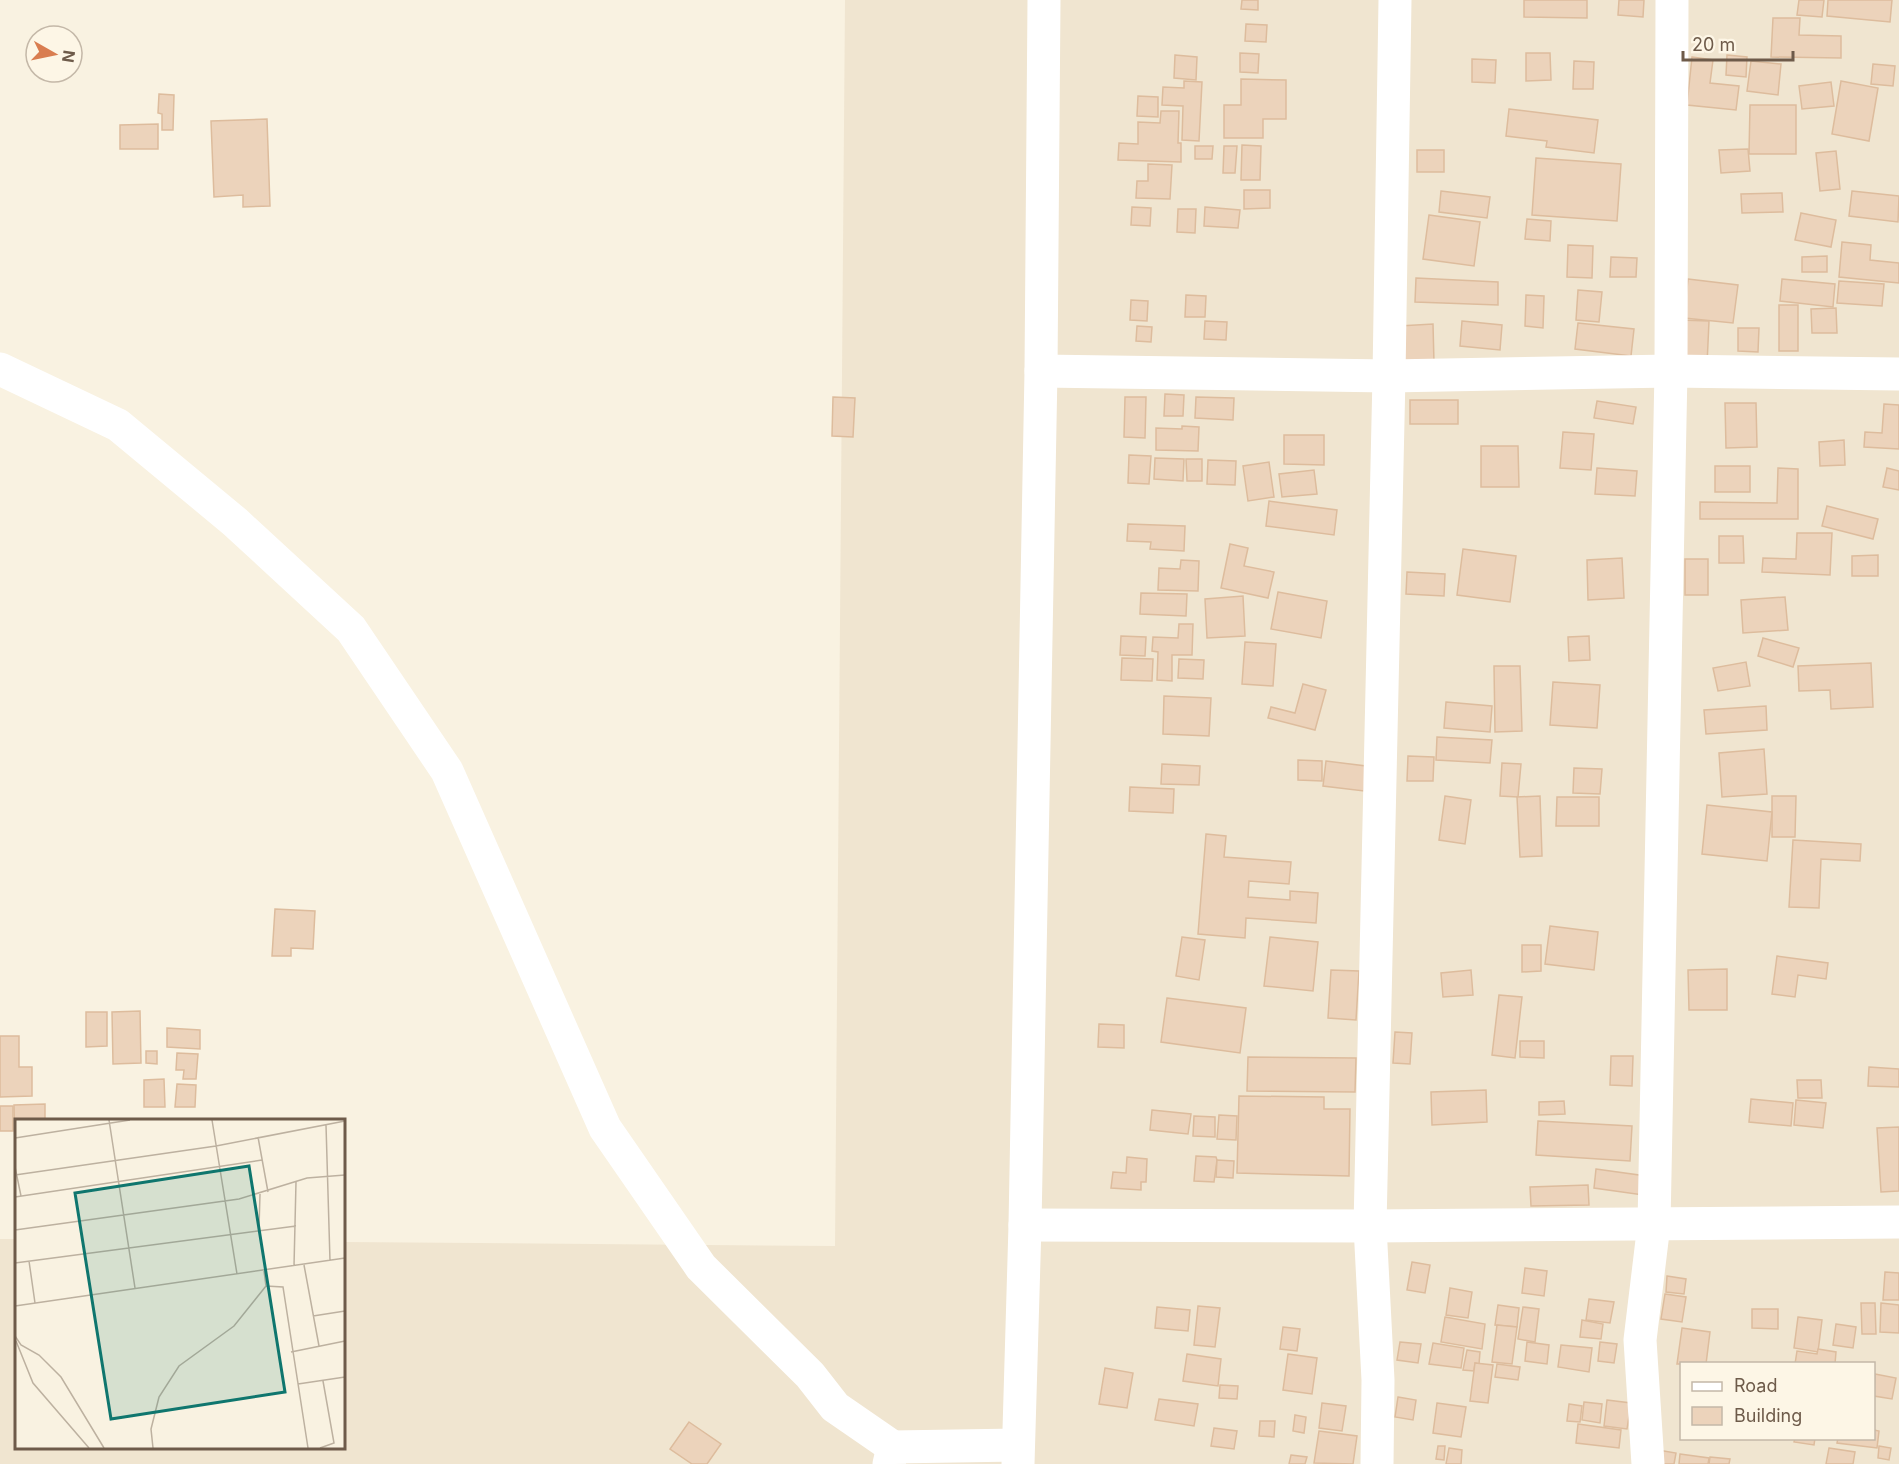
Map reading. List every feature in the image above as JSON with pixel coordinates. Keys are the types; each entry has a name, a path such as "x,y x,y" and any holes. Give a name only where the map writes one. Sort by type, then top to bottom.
{"street":[{"path":"0,369 118,425 235,522 351,629 447,771 605,1128 701,1267 810,1375 835,1407 891,1455 1018,1455 1025,1225 1041,371 1044,0"},
{"path":"1382,1463 1370,1226 1395,0"},
{"path":"1648,1464 1640,1340 1654,1224 1671,371 1672,0"},
{"path":"1041,371 1389,376 1671,371 1899,374"},
{"path":"1025,1225 1370,1226 1899,1222"}],"shaded area":[{"path":"845,0 1899,0 1899,1464 0,1464 0,1239 15,1239 15,1449 345,1449 345,1242 835,1246"}],"building":[{"path":"1242,0 1258,0 1258,10 1241,9"},
{"path":"1524,0 1587,0 1587,18 1524,17"},
{"path":"1619,0 1644,0 1643,17 1618,15"},
{"path":"1799,0 1824,0 1822,17 1797,15"},
{"path":"1828,0 1892,0 1890,22 1827,16"},
{"path":"1773,18 1800,18 1799,35 1841,36 1841,58 1771,57"},
{"path":"1246,24 1267,25 1266,42 1245,41"},
{"path":"1240,53 1259,54 1258,73 1240,72"},
{"path":"1526,53 1550,53 1551,80 1526,81"},
{"path":"1175,55 1197,57 1196,80 1174,78"},
{"path":"1727,55 1747,57 1746,77 1726,75"},
{"path":"1692,57 1713,60 1710,83 1739,86 1736,110 1687,105"},
{"path":"1472,59 1496,60 1495,83 1472,82"},
{"path":"1574,61 1594,62 1593,89 1573,89"},
{"path":"1751,61 1781,64 1778,95 1747,91"},
{"path":"1873,64 1895,66 1893,86 1871,84"},
{"path":"1241,79 1286,80 1286,119 1263,119 1263,138 1224,138 1224,105 1241,105"},
{"path":"1184,81 1202,82 1199,141 1182,140 1183,106 1162,105 1163,87 1184,88"},
{"path":"1841,81 1878,88 1869,141 1832,134"},
{"path":"1831,82 1834,106 1802,109 1799,86"},
{"path":"159,94 174,95 173,130 162,130 162,114 158,113"},
{"path":"1138,96 1158,97 1158,117 1137,116"},
{"path":"1750,105 1796,105 1796,154 1749,154"},
{"path":"1509,109 1598,120 1594,153 1546,147 1547,141 1506,136"},
{"path":"1161,111 1179,111 1178,143 1181,143 1181,162 1118,160 1119,143 1138,144 1138,122 1160,123"},
{"path":"267,119 270,206 243,207 243,195 214,197 211,121"},
{"path":"158,124 158,149 120,149 120,125"},
{"path":"1242,145 1261,146 1260,180 1241,180"},
{"path":"1195,146 1213,146 1212,159 1195,159"},
{"path":"1224,146 1237,146 1235,173 1223,173"},
{"path":"1748,149 1750,171 1721,173 1719,150"},
{"path":"1417,150 1444,150 1444,172 1417,172"},
{"path":"1836,151 1840,189 1820,191 1816,153"},
{"path":"1536,158 1621,164 1617,221 1532,215"},
{"path":"1148,164 1172,165 1170,199 1136,198 1137,181 1148,181"},
{"path":"1244,190 1270,190 1270,208 1244,209"},
{"path":"1441,191 1490,197 1487,218 1439,212"},
{"path":"1852,191 1899,196 1898,222 1849,216"},
{"path":"1782,193 1783,212 1742,213 1741,194"},
{"path":"1132,207 1151,208 1150,226 1131,225"},
{"path":"1205,207 1240,210 1238,228 1204,226"},
{"path":"1178,209 1196,209 1195,233 1177,232"},
{"path":"1801,213 1836,220 1831,247 1795,240"},
{"path":"1429,215 1480,222 1474,266 1423,259"},
{"path":"1527,219 1551,221 1550,241 1525,239"},
{"path":"1842,242 1871,245 1870,260 1899,263 1899,283 1839,277"},
{"path":"1568,245 1593,246 1592,278 1567,277"},
{"path":"1827,256 1827,272 1802,272 1802,257"},
{"path":"1611,257 1637,258 1636,277 1610,277"},
{"path":"1416,278 1498,282 1498,305 1415,302"},
{"path":"1688,279 1738,285 1733,323 1684,318"},
{"path":"1782,279 1835,284 1833,307 1780,301"},
{"path":"1839,281 1884,284 1882,306 1837,303"},
{"path":"1578,290 1602,292 1599,322 1576,320"},
{"path":"1186,295 1206,296 1205,317 1185,317"},
{"path":"1526,295 1544,296 1543,328 1525,326"},
{"path":"1131,300 1148,301 1147,321 1130,320"},
{"path":"1779,305 1798,305 1798,351 1779,351"},
{"path":"1836,308 1837,333 1812,333 1811,309"},
{"path":"1679,320 1709,321 1707,365 1677,364"},
{"path":"1205,321 1227,322 1226,340 1204,339"},
{"path":"1462,321 1502,325 1500,350 1460,346"},
{"path":"1578,323 1634,329 1631,356 1575,349"},
{"path":"1433,324 1434,363 1400,364 1399,326"},
{"path":"1137,326 1152,327 1151,342 1136,341"},
{"path":"1738,328 1759,328 1758,352 1738,351"},
{"path":"1165,394 1184,395 1183,416 1164,416"},
{"path":"833,397 855,398 853,437 832,436"},
{"path":"1125,397 1146,397 1145,438 1124,437"},
{"path":"1196,397 1234,398 1233,420 1195,418"},
{"path":"1410,400 1458,400 1458,424 1410,424"},
{"path":"1597,401 1636,407 1633,424 1594,418"},
{"path":"1725,403 1756,403 1757,447 1726,448"},
{"path":"1884,404 1899,405 1899,449 1864,447 1865,432 1882,433"},
{"path":"1182,426 1199,427 1198,451 1156,450 1156,428 1182,429"},
{"path":"1563,432 1594,434 1591,470 1560,468"},
{"path":"1284,435 1324,435 1324,465 1284,464"},
{"path":"1844,440 1845,465 1820,466 1819,442"},
{"path":"1481,446 1518,446 1519,487 1481,487"},
{"path":"1129,455 1151,456 1149,484 1128,483"},
{"path":"1155,458 1184,459 1183,481 1154,479"},
{"path":"1186,459 1202,459 1202,481 1187,481"},
{"path":"1208,460 1236,461 1235,485 1207,484"},
{"path":"1269,462 1274,497 1248,501 1243,466"},
{"path":"1715,466 1750,466 1750,492 1715,492"},
{"path":"1597,468 1637,471 1635,496 1595,494"},
{"path":"1778,468 1798,469 1798,519 1700,519 1700,502 1777,503"},
{"path":"1887,468 1899,471 1899,490 1883,487"},
{"path":"1314,470 1317,494 1282,497 1279,474"},
{"path":"1269,501 1337,510 1334,535 1266,526"},
{"path":"1827,506 1878,519 1873,539 1822,526"},
{"path":"1128,524 1185,526 1184,551 1150,549 1151,542 1127,541"},
{"path":"1797,533 1832,533 1830,575 1762,572 1763,558 1796,559"},
{"path":"1719,536 1743,536 1744,563 1719,563"},
{"path":"1230,544 1248,548 1244,566 1274,572 1268,598 1221,588"},
{"path":"1463,549 1516,556 1510,602 1457,595"},
{"path":"1878,555 1878,576 1852,576 1852,556"},
{"path":"1622,558 1624,598 1588,600 1587,560"},
{"path":"1685,559 1708,559 1708,595 1685,595"},
{"path":"1181,560 1199,561 1198,591 1158,590 1159,568 1180,569"},
{"path":"1407,572 1445,574 1444,596 1406,594"},
{"path":"1278,592 1327,601 1321,638 1271,629"},
{"path":"1141,593 1187,594 1186,616 1140,614"},
{"path":"1243,596 1245,636 1207,638 1205,599"},
{"path":"1785,597 1788,630 1743,633 1741,600"},
{"path":"1179,624 1193,624 1192,655 1172,655 1172,681 1157,680 1158,652 1152,651 1153,637 1178,638"},
{"path":"1121,636 1146,637 1145,656 1120,655"},
{"path":"1589,636 1590,660 1569,661 1568,637"},
{"path":"1763,638 1799,648 1793,667 1758,656"},
{"path":"1245,642 1276,644 1273,686 1242,684"},
{"path":"1122,658 1153,659 1152,681 1121,680"},
{"path":"1179,659 1204,660 1203,679 1178,678"},
{"path":"1746,662 1750,686 1718,691 1713,668"},
{"path":"1871,663 1873,707 1831,709 1830,690 1799,691 1798,666"},
{"path":"1494,666 1520,666 1522,731 1495,732"},
{"path":"1553,682 1600,685 1597,728 1550,725"},
{"path":"1303,684 1326,690 1315,730 1268,718 1271,707 1295,713"},
{"path":"1164,696 1211,698 1209,736 1163,734"},
{"path":"1446,702 1492,706 1490,732 1444,728"},
{"path":"1766,706 1767,730 1706,734 1704,710"},
{"path":"1437,737 1492,740 1490,763 1436,760"},
{"path":"1764,749 1767,794 1722,797 1719,753"},
{"path":"1408,756 1434,757 1433,781 1407,781"},
{"path":"1298,760 1322,761 1322,781 1298,780"},
{"path":"1326,761 1366,766 1364,791 1323,786"},
{"path":"1502,763 1521,764 1518,797 1500,796"},
{"path":"1162,764 1200,766 1199,785 1161,784"},
{"path":"1574,768 1602,769 1600,794 1573,793"},
{"path":"1130,787 1174,789 1173,813 1129,811"},
{"path":"1445,796 1471,800 1465,844 1439,840"},
{"path":"1540,796 1542,856 1520,857 1517,797"},
{"path":"1772,796 1796,796 1795,837 1772,837"},
{"path":"1557,797 1599,797 1599,826 1556,826"},
{"path":"1707,805 1772,812 1767,861 1702,854"},
{"path":"1206,834 1226,836 1224,857 1291,862 1289,884 1249,881 1248,897 1290,900 1290,891 1318,893 1316,923 1246,918 1245,938 1198,934"},
{"path":"1793,840 1861,844 1860,861 1821,859 1819,908 1789,907"},
{"path":"275,909 315,911 313,949 291,948 291,956 272,956"},
{"path":"1550,926 1598,932 1594,970 1545,964"},
{"path":"1182,937 1205,940 1199,980 1176,976"},
{"path":"1270,937 1318,942 1313,991 1264,986"},
{"path":"1522,945 1541,945 1541,971 1522,972"},
{"path":"1777,956 1828,963 1826,979 1798,975 1795,997 1772,994"},
{"path":"1727,969 1727,1010 1689,1010 1688,970"},
{"path":"1331,970 1359,971 1356,1020 1328,1018"},
{"path":"1471,970 1473,995 1443,997 1441,973"},
{"path":"1499,995 1522,997 1515,1058 1492,1055"},
{"path":"1167,998 1246,1008 1240,1053 1161,1042"},
{"path":"140,1011 141,1063 113,1064 112,1012"},
{"path":"86,1012 107,1012 107,1046 86,1047"},
{"path":"1099,1024 1124,1025 1124,1048 1098,1047"},
{"path":"167,1028 200,1030 200,1049 167,1047"},
{"path":"1395,1032 1412,1033 1410,1064 1393,1063"},
{"path":"0,1036 19,1036 19,1067 32,1067 32,1096 0,1097"},
{"path":"1520,1041 1544,1041 1544,1058 1520,1057"},
{"path":"146,1051 157,1051 157,1064 146,1063"},
{"path":"177,1053 198,1054 196,1079 183,1079 184,1070 176,1070"},
{"path":"1611,1056 1633,1056 1632,1086 1610,1085"},
{"path":"1248,1057 1356,1058 1355,1092 1247,1091"},
{"path":"1869,1067 1899,1069 1899,1087 1868,1086"},
{"path":"164,1079 165,1107 144,1107 144,1080"},
{"path":"1797,1080 1821,1080 1822,1098 1798,1098"},
{"path":"177,1084 196,1085 195,1107 175,1107"},
{"path":"1486,1090 1487,1122 1432,1125 1431,1092"},
{"path":"1239,1096 1324,1097 1324,1109 1350,1109 1349,1176 1237,1173"},
{"path":"1751,1099 1793,1103 1791,1126 1749,1122"},
{"path":"1796,1100 1826,1103 1823,1128 1794,1125"},
{"path":"1564,1101 1565,1114 1539,1115 1539,1102"},
{"path":"45,1104 45,1119 15,1119 15,1146 14,1105"},
{"path":"0,1106 13,1106 13,1131 0,1131"},
{"path":"1152,1110 1191,1114 1188,1134 1150,1130"},
{"path":"1219,1115 1237,1116 1236,1140 1217,1139"},
{"path":"1194,1116 1215,1117 1215,1137 1193,1136"},
{"path":"1538,1121 1632,1126 1630,1161 1536,1155"},
{"path":"1899,1127 1899,1191 1881,1192 1877,1128"},
{"path":"1196,1156 1216,1157 1214,1182 1194,1181"},
{"path":"1127,1157 1147,1159 1146,1182 1141,1182 1141,1190 1111,1188 1113,1172 1126,1173"},
{"path":"1217,1160 1234,1161 1233,1178 1216,1177"},
{"path":"1596,1169 1646,1176 1643,1195 1594,1188"},
{"path":"1588,1185 1589,1205 1531,1206 1530,1187"},
{"path":"1412,1262 1430,1265 1425,1293 1407,1290"},
{"path":"1525,1268 1547,1271 1544,1296 1522,1293"},
{"path":"1885,1272 1899,1273 1899,1300 1883,1300"},
{"path":"1667,1276 1686,1279 1684,1294 1666,1292"},
{"path":"1450,1288 1472,1292 1468,1318 1446,1315"},
{"path":"1665,1294 1686,1297 1682,1322 1661,1319"},
{"path":"1589,1299 1614,1302 1610,1323 1586,1320"},
{"path":"1861,1303 1875,1303 1876,1334 1862,1334"},
{"path":"1881,1303 1899,1305 1899,1333 1880,1332"},
{"path":"1498,1305 1519,1308 1517,1327 1495,1325"},
{"path":"1198,1306 1220,1308 1215,1347 1194,1345"},
{"path":"1157,1307 1190,1310 1188,1331 1155,1328"},
{"path":"1523,1307 1539,1309 1535,1342 1518,1339"},
{"path":"1752,1309 1778,1309 1778,1329 1752,1328"},
{"path":"1445,1317 1485,1324 1482,1349 1441,1342"},
{"path":"1798,1317 1822,1320 1818,1352 1794,1348"},
{"path":"1582,1320 1603,1324 1601,1339 1580,1337"},
{"path":"1836,1324 1856,1327 1853,1348 1833,1345"},
{"path":"1497,1325 1517,1327 1512,1364 1492,1362"},
{"path":"1283,1327 1300,1329 1297,1351 1280,1349"},
{"path":"1682,1328 1710,1332 1706,1362 1677,1364"},
{"path":"1400,1342 1421,1344 1418,1363 1397,1360"},
{"path":"1527,1342 1549,1345 1547,1364 1525,1361"},
{"path":"1600,1342 1617,1344 1614,1363 1598,1361"},
{"path":"1433,1343 1464,1348 1461,1368 1429,1364"},
{"path":"1561,1345 1592,1348 1589,1372 1558,1367"},
{"path":"1818,1349 1836,1352 1835,1362 1795,1362 1797,1351 1817,1354"},
{"path":"1467,1350 1480,1352 1479,1364 1475,1363 1474,1371 1463,1370"},
{"path":"1187,1354 1221,1359 1218,1386 1183,1381"},
{"path":"1288,1354 1317,1358 1312,1394 1283,1390"},
{"path":"1475,1363 1493,1365 1488,1403 1470,1401"},
{"path":"1497,1364 1520,1367 1518,1380 1495,1377"},
{"path":"1105,1368 1133,1373 1127,1408 1099,1404"},
{"path":"1875,1374 1896,1378 1892,1399 1875,1396"},
{"path":"1220,1385 1238,1386 1237,1399 1219,1398"},
{"path":"1398,1397 1416,1400 1413,1420 1395,1417"},
{"path":"1159,1399 1198,1404 1194,1426 1155,1420"},
{"path":"1607,1400 1631,1403 1627,1429 1604,1426"},
{"path":"1584,1402 1602,1404 1600,1423 1582,1420"},
{"path":"1322,1403 1346,1406 1342,1431 1319,1428"},
{"path":"1437,1403 1466,1407 1461,1437 1433,1433"},
{"path":"1569,1404 1582,1406 1580,1422 1567,1421"},
{"path":"1295,1415 1306,1417 1304,1433 1293,1431"},
{"path":"1260,1421 1275,1421 1274,1437 1259,1436"},
{"path":"689,1422 721,1444 707,1464 692,1464 670,1449"},
{"path":"1578,1424 1621,1430 1619,1448 1576,1443"},
{"path":"1214,1428 1237,1431 1234,1449 1211,1446"},
{"path":"1875,1430 1879,1431 1877,1448 1837,1443 1838,1440 1875,1440"},
{"path":"1319,1431 1357,1436 1353,1464 1314,1463"},
{"path":"1794,1440 1815,1440 1814,1445 1794,1442"},
{"path":"1438,1446 1445,1446 1444,1460 1436,1459"},
{"path":"1879,1446 1891,1448 1889,1460 1878,1458"},
{"path":"1449,1448 1462,1450 1461,1464 1446,1464"},
{"path":"1829,1448 1855,1452 1853,1464 1826,1464"},
{"path":"1658,1450 1676,1453 1674,1464 1656,1464"},
{"path":"1680,1454 1709,1458 1708,1464 1679,1464"},
{"path":"1291,1455 1307,1457 1305,1464 1289,1464"},
{"path":"1710,1457 1730,1459 1729,1464 1709,1464"}]}
